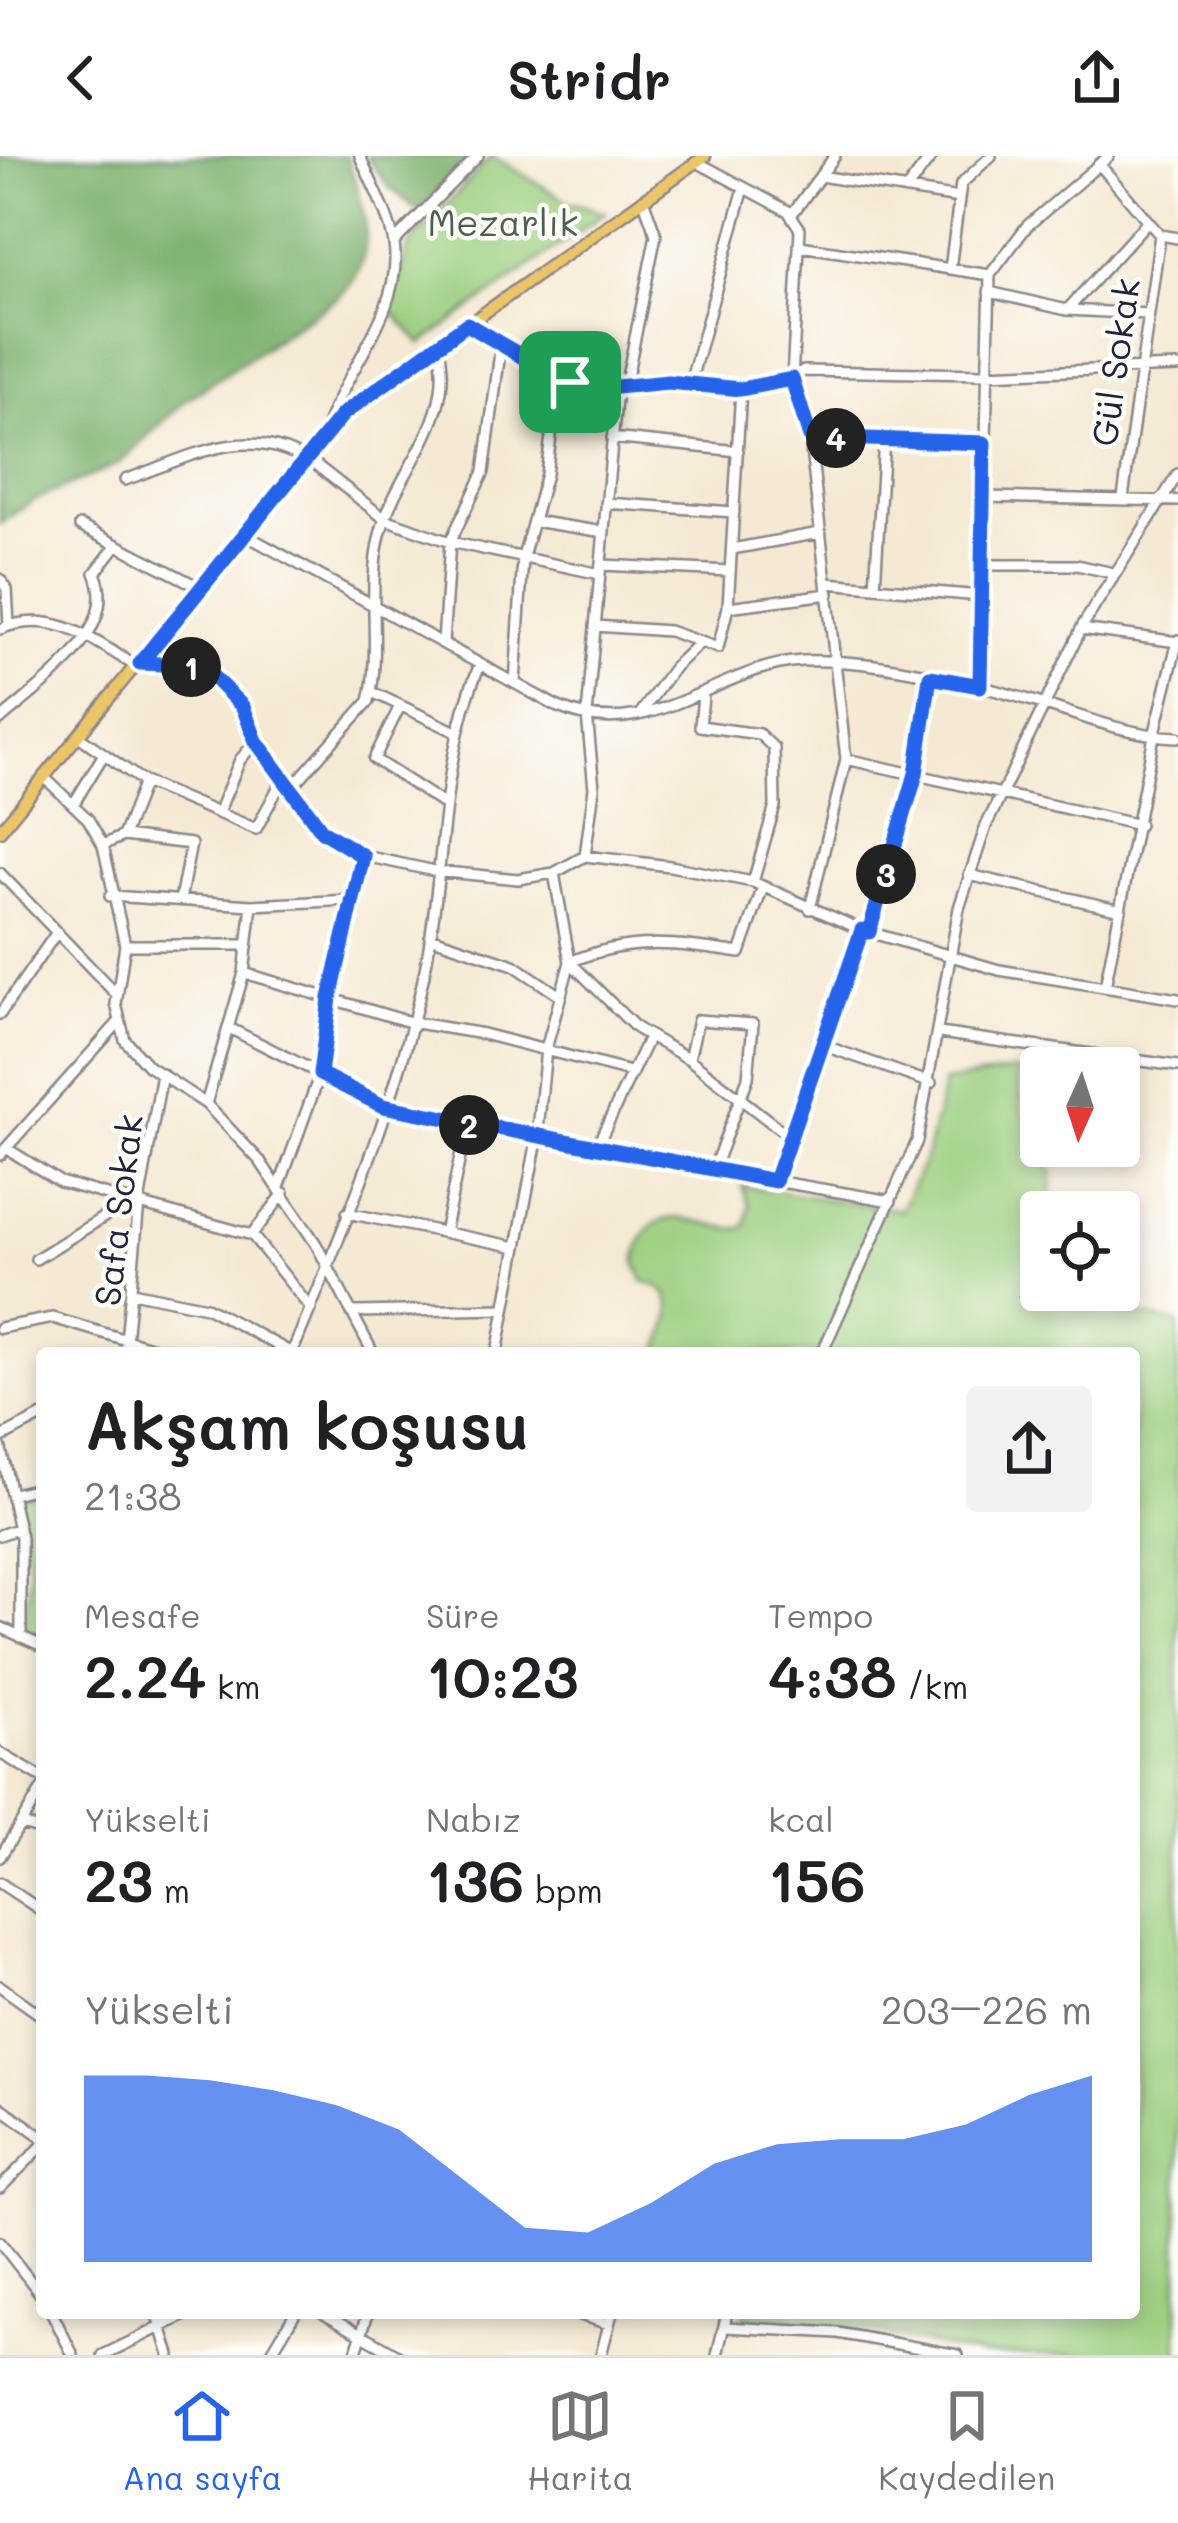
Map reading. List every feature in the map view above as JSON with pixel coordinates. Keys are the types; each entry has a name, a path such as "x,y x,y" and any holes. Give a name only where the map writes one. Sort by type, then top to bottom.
{"main road":[{"path":"0,831 343,414 700,159"}],"street":[{"path":"325,434 336,397 386,302 394,242 360,156"},
{"path":"394,242 478,156"},
{"path":"792,214 835,156"},
{"path":"905,190 932,156"},
{"path":"950,269 961,184 991,156"},
{"path":"700,159 792,214 800,246 792,379 810,437 840,664 846,758 810,909"},
{"path":"980,686 984,374 991,275 1027,226 1104,160 1160,235 1178,238"},
{"path":"820,176 959,198"},
{"path":"690,383 744,188"},
{"path":"585,856 594,788 587,715 612,438 656,236 643,199"},
{"path":"1067,310 1148,221"},
{"name":"Gül Sokak","path":"1123,498 1160,235"},
{"path":"800,246 991,275"},
{"path":"989,292 1067,310 1148,314"},
{"path":"467,324 586,387 690,383 741,389 792,379 804,371 984,374 1178,367"},
{"path":"293,786 364,710 371,692 370,603 385,519 433,427 443,382 438,345"},
{"path":"443,643 450,542 484,472 501,345"},
{"path":"515,683 523,557 546,474 559,376"},
{"path":"595,626 669,632 718,648 728,607 741,389"},
{"path":"810,437 984,443"},
{"path":"612,438 738,451"},
{"path":"875,587 884,440"},
{"path":"125,480 242,442 274,445 305,458 385,519 450,542 600,570 730,572"},
{"path":"825,1347 917,1141 969,875 1000,792 1081,629 1178,474"},
{"path":"983,496 1178,501"},
{"path":"606,503 734,512"},
{"path":"533,521 604,532"},
{"path":"80,526 201,588"},
{"path":"244,533 515,683 564,709 587,715 640,714 703,696 786,663 840,664 980,686 1154,736 1178,737"},
{"path":"731,549 820,533"},
{"path":"0,720 88,636 102,601 95,573 115,547"},
{"path":"982,565 1077,565 1113,573"},
{"path":"0,579 8,589 4,627 51,622 88,636 139,665 207,671 243,707 256,741 322,831 363,856 435,871 527,879 554,873 585,856 758,885 866,931 952,952 1000,970 1178,999"},
{"path":"728,607 828,588 981,596"},
{"path":"1081,629 1178,641 1154,736 1106,987"},
{"path":"640,714 701,642"},
{"path":"294,1347 347,1213 410,1022 430,937 442,803 456,732 480,664"},
{"path":"775,1181 866,931 916,774 930,677"},
{"path":"371,692 456,732"},
{"path":"569,962 604,946 641,942 740,953 772,822 774,748 759,734 700,726 703,696"},
{"path":"400,706 374,759 442,803"},
{"path":"80,737 144,782 256,829 285,775"},
{"path":"218,813 240,760 256,741"},
{"path":"73,805 104,754"},
{"path":"846,758 1139,825"},
{"path":"46,779 103,844 110,896 125,945 118,1023 135,1054 206,1104 281,1190 356,1312 371,1347"},
{"path":"122,836 144,782"},
{"path":"103,844 122,836 190,844 180,900"},
{"path":"252,1235 281,1190 320,1074 330,998 363,856"},
{"path":"0,873 117,995"},
{"path":"497,1347 537,1140 546,1048 569,962 554,873"},
{"path":"969,875 1121,910"},
{"path":"110,896 252,904 351,900"},
{"path":"206,1104 244,974 252,904"},
{"path":"0,1014 57,932"},
{"path":"430,937 514,965 560,996"},
{"path":"125,945 247,945"},
{"path":"569,962 649,1037 689,1059 790,1137"},
{"path":"244,974 410,1022 546,1048 631,1072"},
{"path":"689,1059 698,1020 752,1024 742,1100 713,1170"},
{"path":"118,1023 3,1151 59,1182 252,1235 310,1309"},
{"path":"229,1028 383,1106 537,1140 891,1201"},
{"path":"939,1033 1178,1066"},
{"path":"595,1150 649,1037"},
{"path":"822,1045 931,1083"},
{"name":"Safa Sokak","path":"126,1347 135,1202 162,1074"},
{"path":"444,1233 467,1124"},
{"path":"36,1259 135,1202"},
{"path":"347,1213 517,1247"},
{"path":"132,1292 206,1307 281,1347"},
{"path":"356,1312 505,1310"},
{"path":"0,1328 53,1318 154,1347"},
{"path":"21,1637 19,1528 0,1441 36,1420"},
{"path":"13,1494 36,1488"},
{"path":"0,1535 19,1528"},
{"path":"0,1628 36,1643"},
{"path":"0,1753 36,1774"},
{"path":"0,1858 36,1799"},
{"path":"21,1824 36,1828"},
{"path":"0,1883 36,1907"},
{"path":"0,1986 36,2012"},
{"path":"0,2107 36,2133"},
{"path":"0,2188 36,2152"},
{"path":"0,2242 36,2288"},
{"path":"55,2319 73,2355"},
{"path":"159,2319 170,2355"},
{"path":"104,2355 178,2319"},
{"path":"270,2355 291,2319"},
{"path":"334,2319 398,2355"},
{"path":"355,2355 366,2319"},
{"path":"601,2355 611,2319"},
{"path":"717,2355 726,2319"},
{"path":"725,2327 897,2342 958,2355"},
{"path":"896,2355 897,2342"}],"green space":[{"path":"0,156 347,156 363,213 365,248 351,282 337,298 185,401 118,464 31,502 0,524"},
{"path":"366,156 468,156 418,211 388,186"},
{"name":"Mezarlık","path":"492,156 569,202 606,212 421,344 391,310 409,244"},
{"path":"1018,1070 1020,1167 1052,1171 1051,1191 1020,1191 1020,1311 1117,1311 1178,1323 1178,2355 981,2355 844,2326 749,2323 746,2319 1140,2319 1140,1347 659,1347 669,1321 669,1301 656,1286 643,1281 636,1264 642,1239 653,1225 667,1219 745,1227 750,1206 742,1186 901,1210 927,1153 944,1082"},
{"path":"36,1494 36,1636 25,1633 30,1571 18,1498"}],"route":[{"path":"467,324 570,382 606,389 668,382 741,389 792,379 810,437 984,443 980,686 930,677 916,774 869,932 862,930 775,1181 537,1140 383,1106 320,1074 330,998 363,856 339,845 315,823 293,786 256,741 243,707 207,671 140,663 343,414 467,324"}]}
